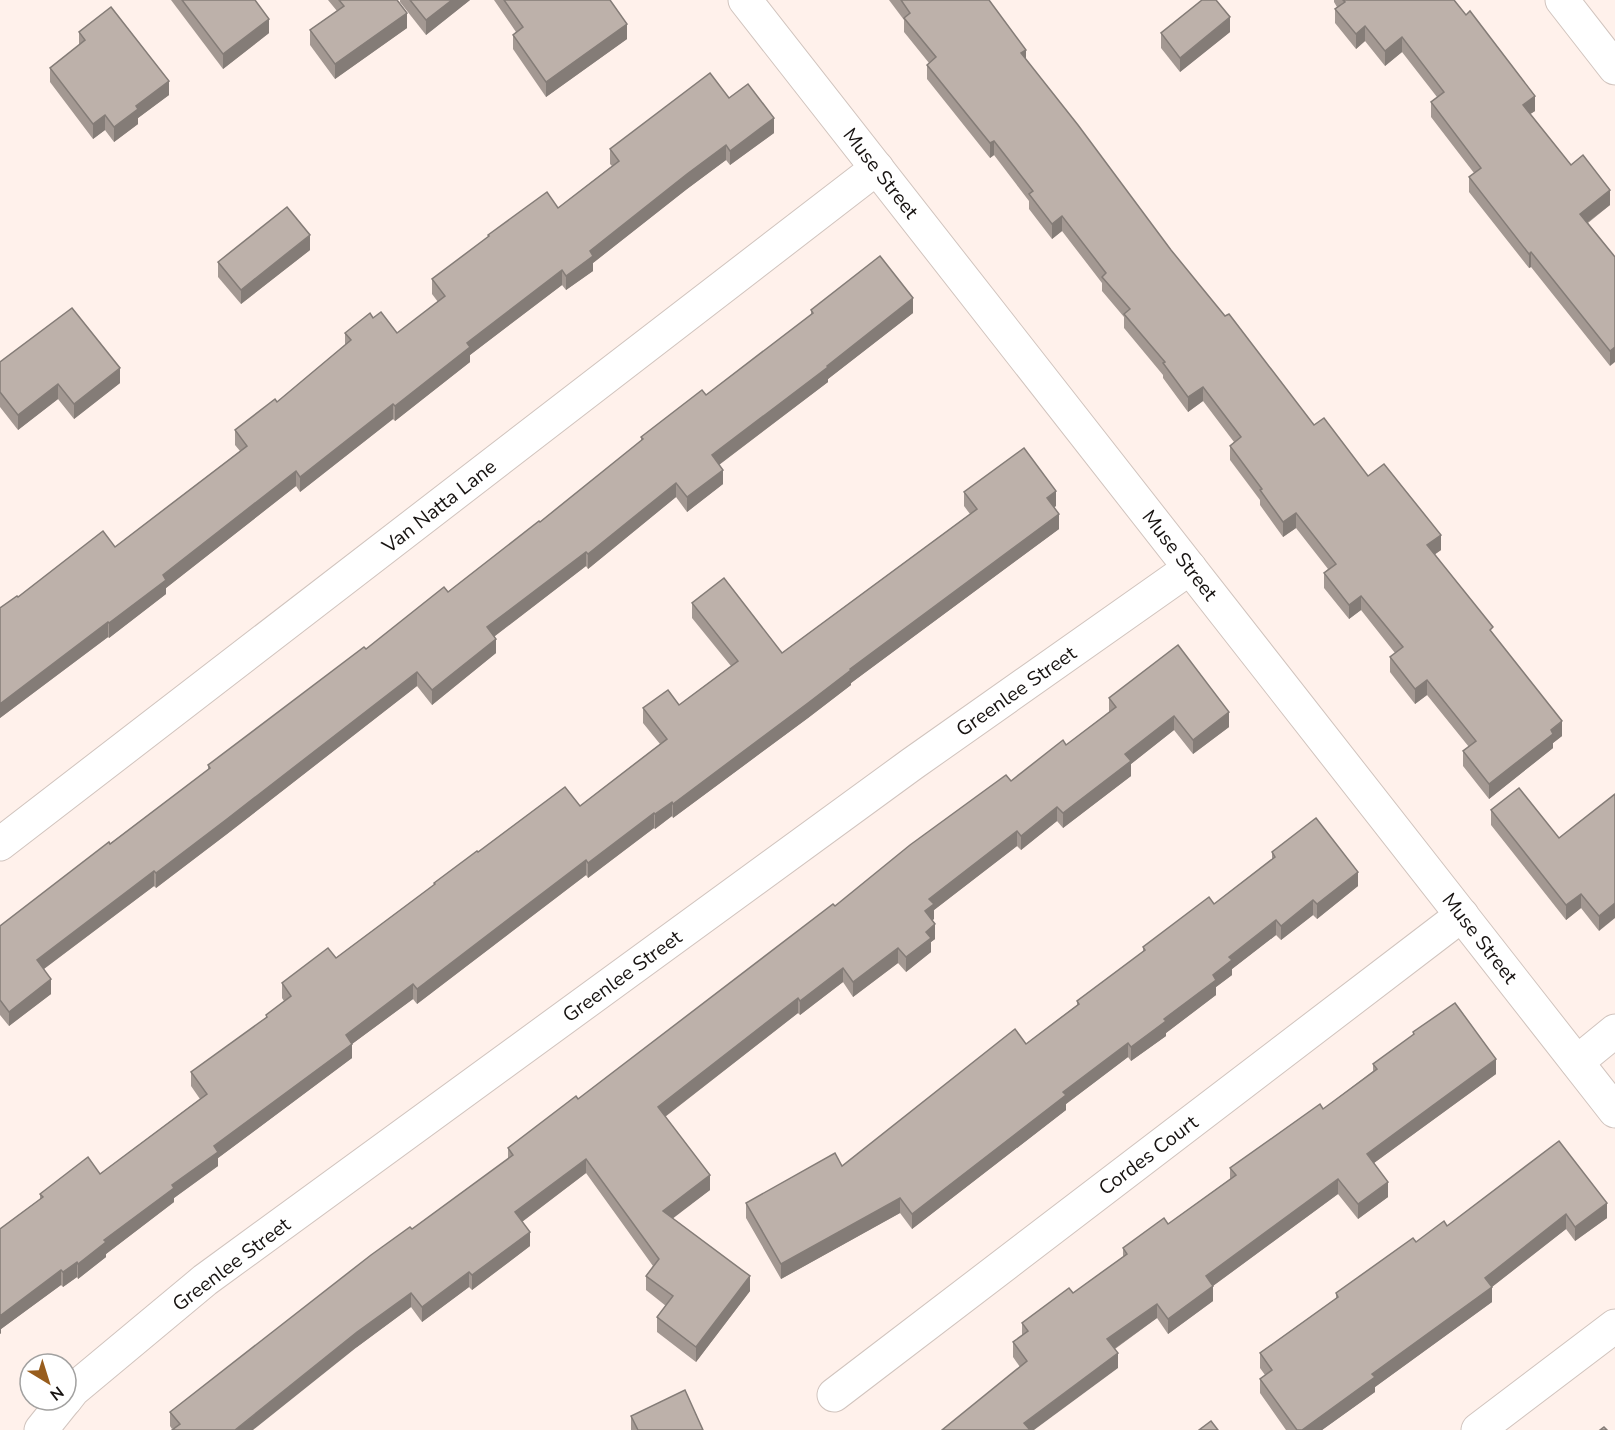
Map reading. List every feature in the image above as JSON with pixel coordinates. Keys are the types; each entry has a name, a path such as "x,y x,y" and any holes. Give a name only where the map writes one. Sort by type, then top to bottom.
{"street":[{"name":"Muse Street","path":"745,0 1615,1111"},
{"path":"1562,0 1615,68"},
{"name":"Van Natta Lane","path":"0,844 877,168"},
{"name":"Greenlee Street","path":"78,1387 205,1280 902,771 1190,568"},
{"name":"Cordes Court","path":"834,1395 1462,915"},
{"path":"1576,1062 1615,1031"},
{"path":"1478,1430 1615,1326"},
{"name":"Greenlee Street","path":"41,1430 56,1412"}],"building":[{"path":"182,0 255,0 269,19 223,54"},
{"path":"339,0 397,0 407,13 335,64 310,30 344,6"},
{"path":"410,0 452,0 426,20"},
{"path":"504,0 610,0 627,24 546,82 513,35 523,27"},
{"path":"901,0 989,0 1026,50 1021,53 1171,250 1225,316 1229,314 1314,425 1324,418 1368,476 1384,464 1441,535 1427,545 1493,627 1490,630 1562,721 1551,730 1553,734 1489,784 1463,751 1476,741 1427,680 1415,689 1390,657 1403,647 1361,596 1349,605 1324,573 1336,564 1296,513 1283,522 1230,446 1241,437 1203,387 1188,397 1163,363 1165,362 1124,314 1130,309 1102,277 1106,273 1062,216 1052,224 1029,194 1033,191 994,141 990,143 927,65 936,57 904,18 910,13"},
{"path":"1202,0 1216,0 1230,17 1180,58 1161,33"},
{"path":"1343,0 1454,0 1466,15 1470,11 1535,96 1523,105 1571,165 1583,155 1610,190 1580,214 1615,257 1615,347 1610,351 1531,252 1529,254 1469,177 1481,168 1431,102 1444,92 1402,37 1385,51 1365,26 1356,34 1335,9 1345,2"},
{"path":"111,7 169,81 136,106 138,109 114,127 105,115 93,124 50,68 85,40 79,32"},
{"path":"710,73 729,98 748,84 774,118 730,151 726,145 687,174 590,251 593,256 566,276 562,270 467,343 470,347 395,406 393,404 300,477 296,471 163,575 166,580 0,704 0,608 18,597 103,531 115,547 247,446 235,430 275,399 277,402 351,340 345,333 370,313 373,318 381,312 397,333 445,296 432,279 547,192 558,208 619,161 610,149"},
{"path":"287,207 310,235 241,290 218,262"},
{"path":"880,256 913,298 828,367 712,455 723,470 687,497 676,483 588,554 586,552 487,627 496,639 432,690 417,672 156,873 154,871 37,960 51,979 9,1012 0,1000 0,926 210,768 208,765 364,647 366,649 444,587 448,592 540,522 643,439 641,437 702,390 706,395 813,313 811,310"},
{"path":"72,308 120,368 74,404 58,384 18,415 0,392 0,362"},
{"path":"1024,448 1056,491 1047,498 1059,514 673,804 672,802 654,813 588,863 586,860 417,989 413,984 346,1035 352,1044 214,1146 218,1152 172,1185 174,1188 104,1240 106,1242 78,1264 77,1262 63,1272 61,1270 0,1316 0,1229 43,1197 40,1194 88,1157 100,1174 207,1094 191,1072 267,1017 266,1015 291,996 282,983 328,948 336,958 565,787 580,806 667,739 643,708 668,690 679,705 738,661 692,603 724,578 782,653 977,509 964,492"},
{"path":"1178,645 1229,712 1193,740 1174,716 1125,754 1131,761 1063,813 1057,807 1021,836 1017,831 929,899 934,904 925,911 935,924 926,932 931,938 906,957 898,948 853,982 843,968 800,1001 798,998 658,1107 710,1175 663,1211 750,1276 696,1347 657,1317 673,1296 646,1276 659,1259 586,1159 515,1212 530,1232 472,1275 469,1272 422,1307 411,1293 357,1332 235,1430 172,1430 180,1424 170,1412 371,1255 410,1227 412,1229 513,1155 508,1148 576,1096 578,1099 833,904 835,906 910,845 1006,775 1011,781 1063,740 1066,745 1116,707 1109,698"},
{"path":"1519,788 1559,838 1615,794 1615,903 1599,916 1581,894 1566,905 1491,810"},
{"path":"1316,818 1358,872 1317,904 1313,900 1281,926 1276,920 1229,957 1232,960 1213,975 1216,980 1164,1019 1166,1021 1131,1047 1128,1043 1063,1092 1066,1095 912,1214 900,1198 781,1264 746,1203 835,1153 842,1166 1015,1029 1026,1044 1079,1004 1077,1001 1145,950 1143,947 1209,897 1214,904 1275,857 1272,852"},
{"path":"1455,1003 1496,1059 1367,1154 1388,1182 1358,1204 1338,1179 1206,1276 1213,1286 1168,1319 1157,1304 1107,1339 1118,1353 1024,1423 1030,1430 942,1430 1027,1361 1013,1342 1028,1331 1022,1323 1069,1288 1073,1293 1127,1254 1123,1248 1164,1218 1168,1224 1236,1175 1230,1168 1320,1104 1323,1109 1377,1069 1373,1064 1414,1034 1413,1032"},
{"path":"1559,1141 1607,1203 1575,1227 1566,1214 1485,1278 1492,1287 1372,1374 1375,1377 1302,1430 1297,1430 1260,1379 1272,1370 1260,1353 1338,1297 1336,1293 1413,1238 1416,1242 1444,1221 1447,1226"},
{"path":"685,1390 703,1430 638,1430 631,1416"},
{"path":"1211,1421 1218,1430 1199,1430"}]}
